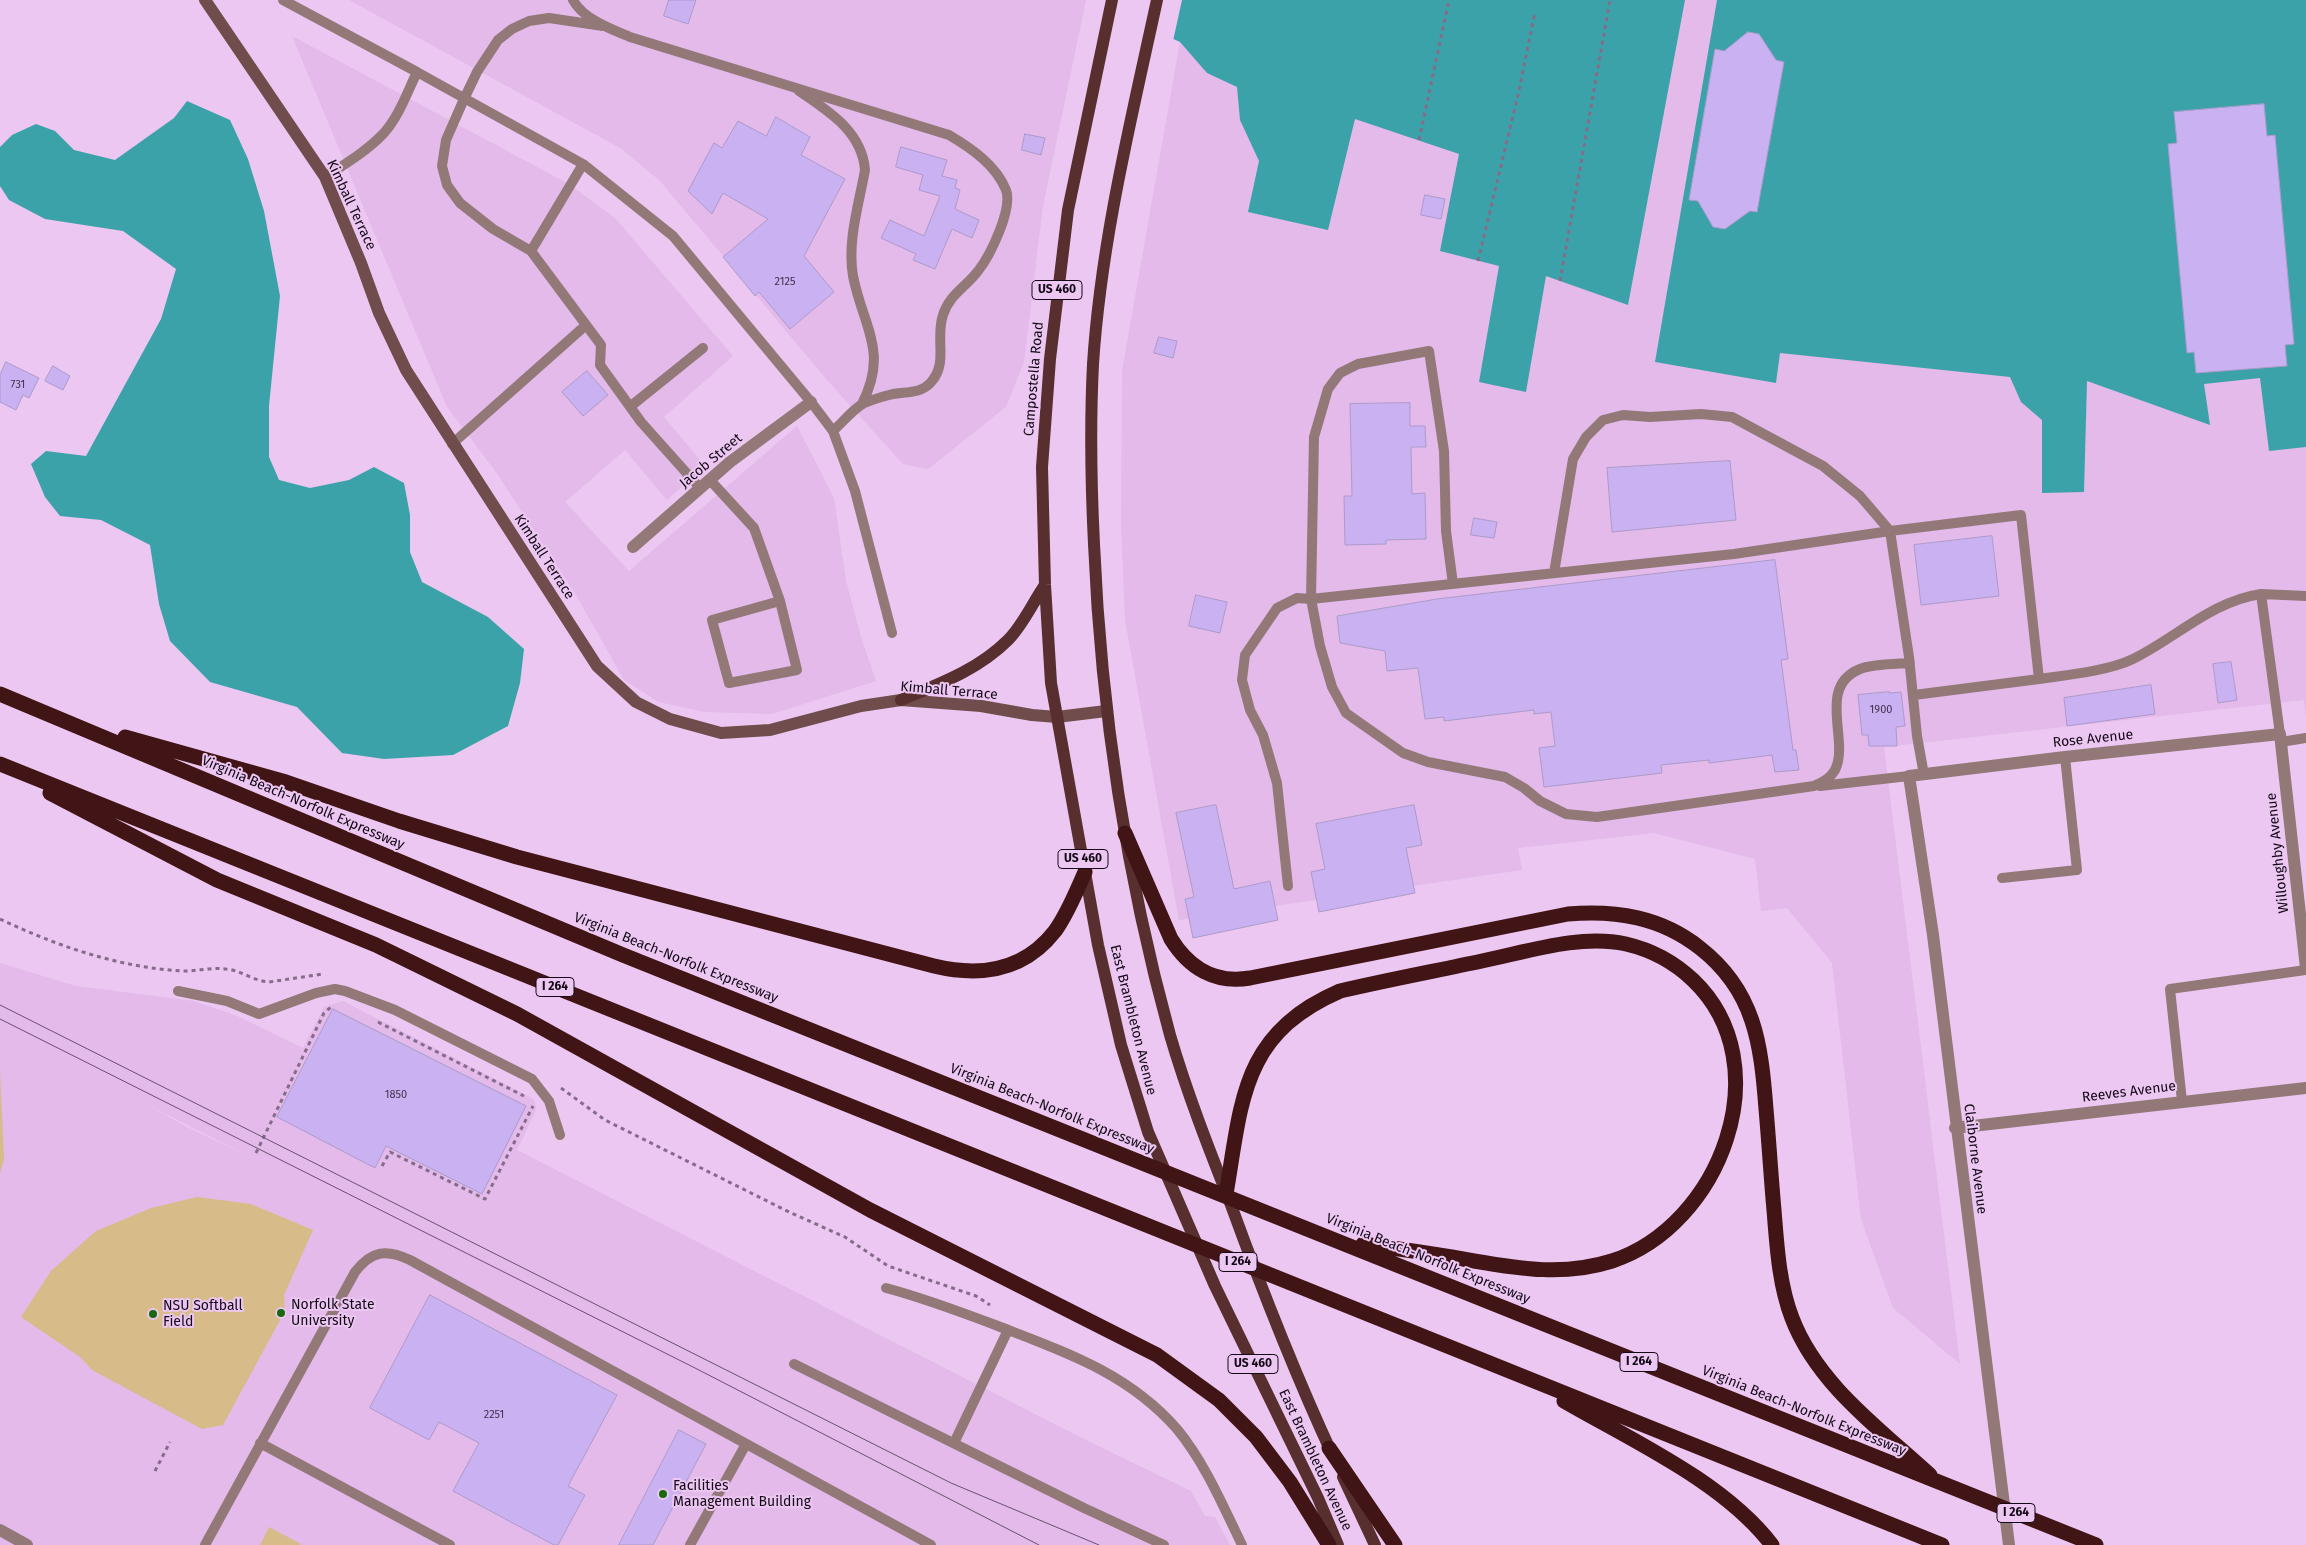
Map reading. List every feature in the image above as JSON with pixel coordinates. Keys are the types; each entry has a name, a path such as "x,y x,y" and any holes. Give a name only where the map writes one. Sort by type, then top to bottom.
{"highway":[{"name":"Virginia Beach-Norfolk Expressway","path":"0,694 623,955 2094,1544"},
{"path":"62,719 286,782 389,818 517,858 924,964 964,972 1001,967 1023,959 1034,951 1063,919 1085,872"},
{"path":"0,766 217,880 383,949 517,1014 870,1210 1157,1355 1219,1400 1256,1437 1290,1482 1329,1545"},
{"name":"I 264","path":"0,766 1942,1545"},
{"path":"1125,833 1177,949 1195,967 1217,978 1228,980 1250,978 1568,914 1630,915 1662,925 1690,940 1730,977 1747,1006 1758,1038 1763,1074 1778,1259 1786,1297 1798,1332 1808,1351 1835,1387 1939,1483"},
{"path":"1226,1194 1242,1102 1257,1058 1287,1022 1313,1004 1340,991 1560,945 1606,941 1639,947 1669,961 1684,972 1709,997 1725,1027 1730,1043 1735,1078 1733,1114 1723,1151 1706,1184 1684,1213 1658,1236 1615,1260 1584,1268 1549,1271 1508,1268 1338,1240"},
{"path":"1518,1374 1702,1482 1748,1517 1772,1545"},
{"path":"1329,1448 1395,1545"}],"main road":[{"name":"Campostella Road","path":"1045,585 1042,467 1058,284 1068,210 1112,0"},
{"name":"East Brambleton Avenue","path":"1157,0 1112,218 1098,317 1094,362 1090,468 1100,662 1106,711 1125,833 1145,936 1170,1035 1205,1141 1268,1306 1329,1448 1375,1545"},
{"path":"901,700 965,673 1009,639 1045,585"},
{"name":"East Brambleton Avenue","path":"1045,585 1051,683 1098,946 1121,1046 1148,1132 1215,1286 1318,1498 1338,1545"}],"street":[{"name":"Kimball Terrace","path":"205,0 325,177 362,263 379,313 406,370 597,666 636,702 670,720 721,733 770,730 845,709 901,700 981,706 1019,714 1057,716 1106,711"},
{"name":"Jacob Street","path":"634,547 730,462 811,402"},
{"name":"Rose Avenue","path":"1909,776 2065,757 2281,738"},
{"name":"Willoughby Avenue","path":"2281,738 2306,969"},
{"name":"Claiborne Avenue","path":"1909,776 1933,934 2009,1545"},
{"name":"Reeves Avenue","path":"1956,1128 2306,1088"},
{"path":"0,1530 27,1545"}],"lane":[{"path":"282,0 584,164 673,236 833,431 856,491 892,633"},
{"path":"573,0 576,7 606,27 630,37 949,135 975,150 992,170 1006,191 1004,217 995,242 978,272 955,293 943,315 939,335 942,356 932,382 916,392 890,394 862,404"},
{"path":"606,27 548,18 529,21 512,29 498,40 477,72 446,140 442,166 446,185 460,203 493,229 531,251 601,345 600,366 641,422 754,528 780,601 796,670 729,683 712,620 780,601"},
{"path":"325,177 367,149 384,132 398,112 417,72"},
{"path":"792,86 839,119 853,136 864,159 865,170 851,247 853,276 872,336 875,364 871,386 862,404 833,431"},
{"path":"531,251 584,164"},
{"path":"452,444 586,324"},
{"path":"631,406 703,348"},
{"path":"1453,584 1446,530 1444,451 1429,351 1358,364 1340,372 1328,389 1314,437 1312,599 1320,646 1332,687 1346,713 1403,754 1428,762 1505,777 1524,788 1540,801 1566,814 1597,817 1814,786 1909,776"},
{"path":"1554,573 1574,459 1586,437 1603,420 1622,415 1701,414 1732,417 1823,466 1860,496 1890,531 1910,663 1917,736 1924,774"},
{"path":"1288,886 1277,783 1263,735 1250,710 1242,680 1245,655 1277,608 1297,598 1312,599 1734,554 1890,531 2021,515 2039,679"},
{"path":"1914,695 2086,672 2130,660 2157,646 2212,610 2243,596 2261,594 2306,596"},
{"path":"2261,594 2281,738 2306,738"},
{"path":"1814,786 1829,779 1835,770 1838,757 1836,702 1839,689 1847,677 1861,668 1910,663"},
{"path":"2002,878 2077,870 2065,757"},
{"path":"2182,1101 2170,989 2306,969"},
{"path":"178,991 226,1001 259,1014 316,993 336,989 345,991 395,1010 532,1079 549,1101 560,1135"},
{"path":"205,1545 355,1272 374,1255 390,1252 419,1264 931,1545"},
{"path":"886,1288 925,1299 1008,1330 1108,1372 1155,1406 1178,1432 1206,1472 1242,1545"},
{"path":"954,1443 1008,1330"},
{"path":"794,1364 1164,1545"},
{"path":"260,1443 450,1545"},
{"path":"690,1545 746,1444"}],"path":[{"path":"1419,140 1448,0"},
{"path":"1560,280 1610,0"},
{"path":"1478,261 1518,95 1535,12"},
{"path":"0,919 58,944 138,966 185,971 227,969 260,982 330,974"},
{"path":"256,1153 324,1013 336,1005"},
{"path":"370,1018 522,1095 533,1106 485,1200 390,1152 382,1166"},
{"path":"555,1083 605,1120 789,1212 850,1240 888,1266 976,1296 994,1308"},
{"path":"155,1470 170,1442"}],"shaded area":[{"path":"349,0 1086,0 1043,206 1024,362 1006,407 928,469 903,464 828,381 660,181 622,149"},
{"path":"1089,0 1685,0 1628,305 1546,276 1526,392 1479,382 1499,266 1440,251 1459,154 1355,119 1328,230 1248,212 1259,161 1240,120 1237,87 1207,73 1180,42"},
{"path":"1301,0 2129,0 2306,91 2306,716 2304,700 1884,747 1960,1364 1893,1308 1861,1219 1832,963 1787,908 1761,911 1755,859 1654,833 1518,848 1522,870 1179,920 1125,620 1121,526 1122,371 1180,42"},
{"path":"1717,0 2306,0 2306,447 2269,451 2260,378 2204,384 2210,425 2087,381 2084,492 2042,493 2042,420 2021,402 2010,377 1780,353 1776,383 1655,362"},
{"path":"292,36 567,183 615,218 733,356 664,417 705,466 667,500 625,450 565,502 629,571 797,426 834,498 846,581 861,637 876,681 772,714 704,712 659,702 624,680 576,595 496,472 447,407"},
{"path":"187,101 230,120 248,159 264,211 280,296 269,406 269,457 279,480 310,488 349,480 374,467 404,483 410,515 410,552 422,582 488,617 524,649 520,683 508,726 453,755 384,759 342,753 297,707 210,682 170,641 159,604 150,545 101,520 60,516 45,497 31,464 46,451 86,456 161,319 176,269 123,231 45,219 9,200 0,186 0,147 12,135 36,124 55,131 74,150 115,160 174,118"},
{"name":"Norfolk State University","path":"0,963 76,986 194,1001 237,1016 303,1048 324,1007 343,1001 532,1098 535,1102 536,1110 517,1150 1086,1440 1191,1491 1205,1516 1215,1517 1230,1545 0,1545","holes":["144,1103 254,1159 187,1127"]},
{"path":"0,1070 4,1159 0,1173"},
{"name":"NSU Softball Field","path":"197,1197 251,1204 313,1230 284,1295 285,1311 223,1425 202,1429 92,1370 80,1357 21,1317 51,1271 96,1231 151,1208"},
{"path":"269,1527 301,1544 260,1545"}],"pier":[{"path":"1088,0 1182,0 1173,41 1087,2"}],"building":[{"path":"669,0 696,0 688,24 664,16"},
{"path":"1748,32 1759,34 1776,60 1784,62 1757,212 1750,211 1725,229 1713,227 1698,201 1689,200 1715,49 1724,51"},
{"path":"2264,104 2267,136 2275,135 2294,344 2285,345 2287,366 2196,373 2194,352 2187,353 2168,144 2177,143 2174,112"},
{"path":"776,117 810,137 801,155 845,179 804,256 834,292 790,329 759,292 755,296 723,257 768,219 723,193 712,214 688,191 714,143 722,148 738,121 766,136"},
{"path":"1025,134 1045,138 1041,155 1022,150"},
{"path":"901,147 947,160 942,176 957,180 955,188 960,190 955,209 979,220 972,238 952,229 935,269 913,260 916,254 881,238 890,220 924,236 940,196 919,190 923,175 896,167"},
{"path":"1425,195 1445,199 1441,219 1421,215"},
{"path":"1159,337 1177,341 1173,358 1154,353"},
{"path":"6,362 39,378 29,398 23,395 16,410 0,402 0,375"},
{"path":"53,366 70,376 63,390 45,381"},
{"path":"587,371 608,395 583,416 562,392"},
{"path":"1410,403 1410,426 1425,426 1426,447 1411,447 1412,494 1425,493 1426,539 1386,540 1386,544 1345,545 1344,496 1352,496 1350,404"},
{"path":"1730,461 1736,520 1612,532 1607,468"},
{"path":"1474,518 1497,522 1494,538 1471,535"},
{"path":"1992,536 1999,596 1921,605 1914,545"},
{"path":"1775,560 1788,659 1781,660 1793,750 1796,750 1799,770 1775,772 1772,755 1709,763 1709,760 1661,765 1662,773 1544,787 1539,748 1555,746 1551,712 1534,714 1534,710 1444,721 1444,717 1425,719 1418,668 1387,671 1385,651 1340,643 1337,616 1437,599"},
{"path":"1196,595 1227,602 1220,633 1189,626"},
{"path":"2231,662 2237,700 2218,703 2213,664"},
{"path":"2151,685 2155,714 2067,726 2064,698"},
{"path":"1901,692 1905,726 1896,727 1897,746 1869,746 1868,735 1862,735 1858,695"},
{"path":"1216,805 1234,889 1270,881 1278,920 1193,938 1185,899 1194,897 1176,813"},
{"path":"1414,805 1422,845 1406,848 1415,893 1319,912 1311,872 1325,869 1316,824"},
{"path":"333,1009 526,1106 482,1194 386,1146 375,1168 277,1117"},
{"path":"430,1295 617,1395 568,1486 585,1495 558,1545 554,1545 453,1491 479,1443 439,1422 429,1440 370,1408"},
{"name":"Facilities Management Building","path":"679,1430 706,1444 653,1545 619,1545"}],"tram line":[{"path":"0,1005 951,1483 1099,1545"},
{"path":"0,1019 695,1368 1039,1545"}],"place":[{"name":"Norfolk State University","path":"281,1313"},
{"name":"NSU Softball Field","path":"153,1314"},
{"name":"Facilities Management Building","path":"663,1494"}]}
